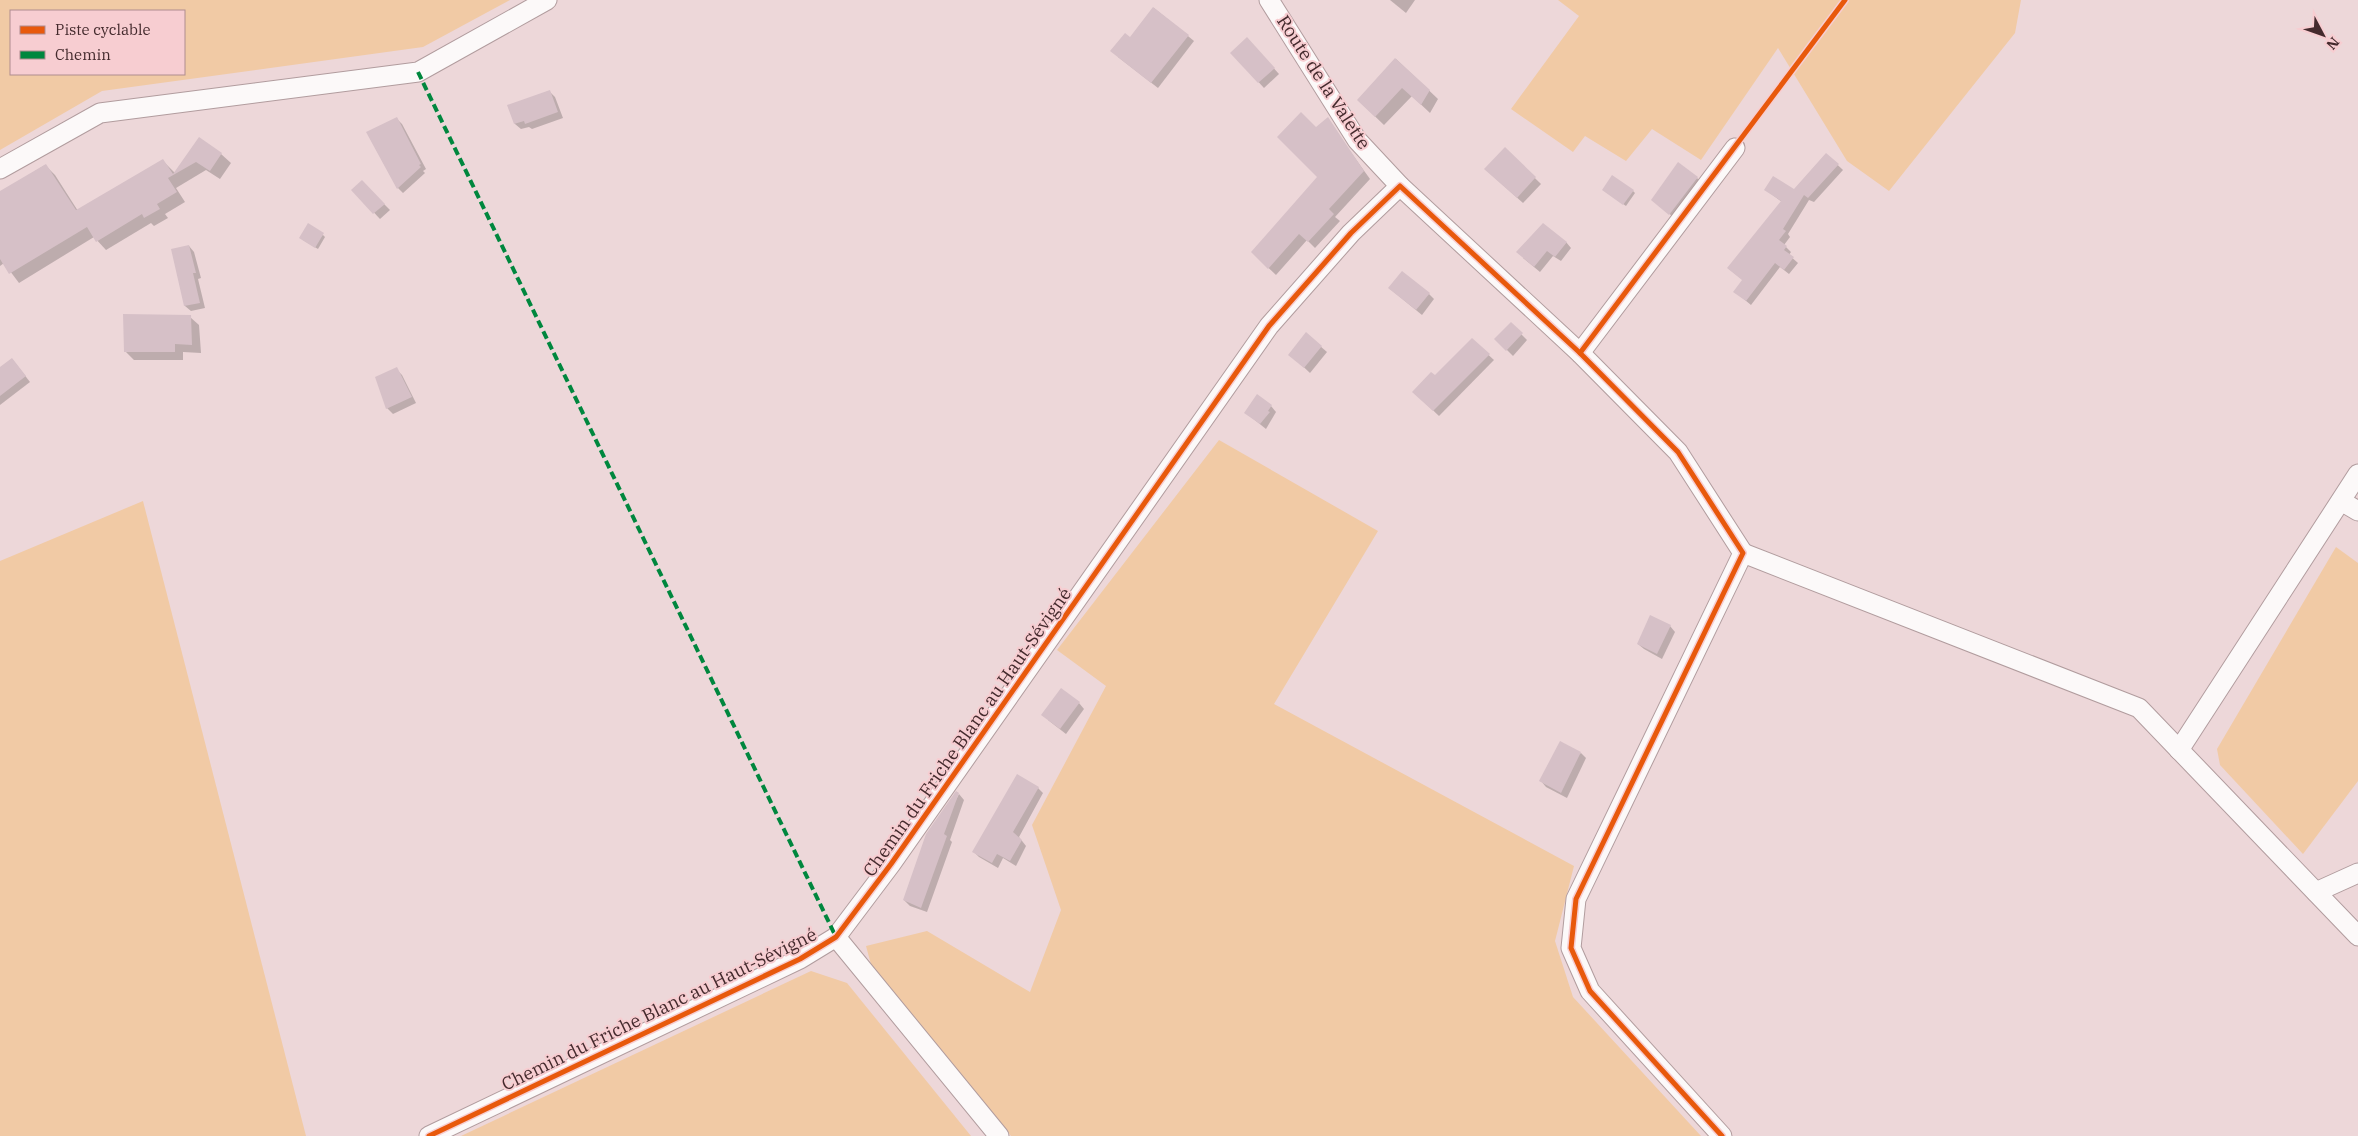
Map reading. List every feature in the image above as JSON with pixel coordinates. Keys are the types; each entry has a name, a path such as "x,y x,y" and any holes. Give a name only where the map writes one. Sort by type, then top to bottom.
{"street":[{"path":"0,170 100,113 418,72 547,0"},
{"name":"Route de la Valette","path":"1269,0 1357,140 1400,186 1580,353 1678,452 1743,553"},
{"path":"1580,353 1735,148"},
{"name":"Chemin du Friche Blanc au Haut-Sévigné","path":"429,1136 800,959 836,937 891,864 1269,326 1351,233 1400,186"},
{"path":"2179,750 2358,474"},
{"path":"2341,501 2358,511"},
{"path":"1722,1136 1590,992 1571,948 1576,899 1743,553 2139,708 2358,936"},
{"path":"2316,892 2358,872"},
{"path":"836,937 1000,1136"}],"shaded area":[{"path":"0,0 510,0 423,47 102,91 0,150"},
{"path":"1558,0 2021,0 2015,33 1889,191 1847,161 1778,48 1701,160 1652,129 1626,161 1585,136 1573,152 1511,109 1579,16"},
{"path":"1219,440 1378,531 1274,704 1574,866 1555,941 1573,997 1701,1136 1011,1136 872,968 866,946 927,931 1030,992 1061,910 1032,825 1106,686 1057,650"},
{"path":"143,501 306,1136 0,1136 0,561"},
{"path":"2336,547 2358,563 2358,781 2303,854 2220,765 2217,749"},
{"path":"811,971 847,983 971,1136 461,1136"}],"building":[{"path":"1153,7 1189,35 1151,83 1110,51 1125,33 1130,37"},
{"path":"1247,37 1275,68 1258,83 1230,53"},
{"path":"1395,58 1430,90 1421,105 1402,88 1375,117 1357,100"},
{"path":"550,90 558,112 525,124 524,121 514,124 507,105"},
{"path":"1301,112 1316,127 1328,117 1364,171 1329,209 1334,214 1308,242 1299,234 1268,269 1251,252 1317,177 1277,137"},
{"path":"397,117 421,167 397,189 366,132"},
{"path":"199,137 222,153 210,171 196,162 168,178 177,192 157,204 160,209 144,218 142,214 96,242 87,227 9,274 0,259 0,191 46,164 76,210 163,159 173,174"},
{"path":"1505,147 1536,177 1517,198 1484,169"},
{"path":"1826,153 1839,164 1808,198 1804,195 1783,229 1786,231 1779,240 1787,246 1784,250 1794,257 1784,270 1775,263 1746,301 1733,292 1742,280 1727,268 1781,201 1764,190 1773,176 1794,189"},
{"path":"1678,162 1698,177 1669,215 1651,200"},
{"path":"1612,175 1634,190 1623,205 1602,190"},
{"path":"362,180 385,204 373,214 351,190"},
{"path":"308,223 324,233 315,248 299,238"},
{"path":"1543,223 1567,242 1555,257 1547,251 1534,267 1516,252"},
{"path":"189,245 196,273 193,273 200,303 184,306 171,249"},
{"path":"1402,271 1430,293 1416,310 1388,288"},
{"path":"123,314 191,315 192,345 175,344 175,352 124,352"},
{"path":"1511,322 1523,333 1506,351 1494,339"},
{"path":"1306,332 1322,346 1304,368 1288,355"},
{"path":"1472,338 1490,354 1433,411 1412,392 1431,372 1435,375"},
{"path":"12,358 26,376 0,396 0,367"},
{"path":"397,367 412,397 386,409 375,377"},
{"path":"1257,394 1272,405 1268,411 1270,412 1260,424 1244,413"},
{"path":"1650,615 1671,625 1657,654 1637,644"},
{"path":"1061,688 1080,702 1060,729 1041,715"},
{"path":"1560,741 1581,752 1561,793 1539,781"},
{"path":"1017,774 1039,787 1013,832 1022,840 1010,861 997,854 992,863 972,852"},
{"path":"956,791 959,793 944,834 947,836 921,908 903,900 926,834"}],"marked path":[{"path":"418,72 836,937"}],"cycle path":[{"path":"1580,353 1845,0"},
{"path":"429,1136 800,959 836,937 891,864 1269,326 1351,233 1400,186 1580,353 1678,452 1743,553 1576,899 1571,948 1590,991 1722,1136"}]}
